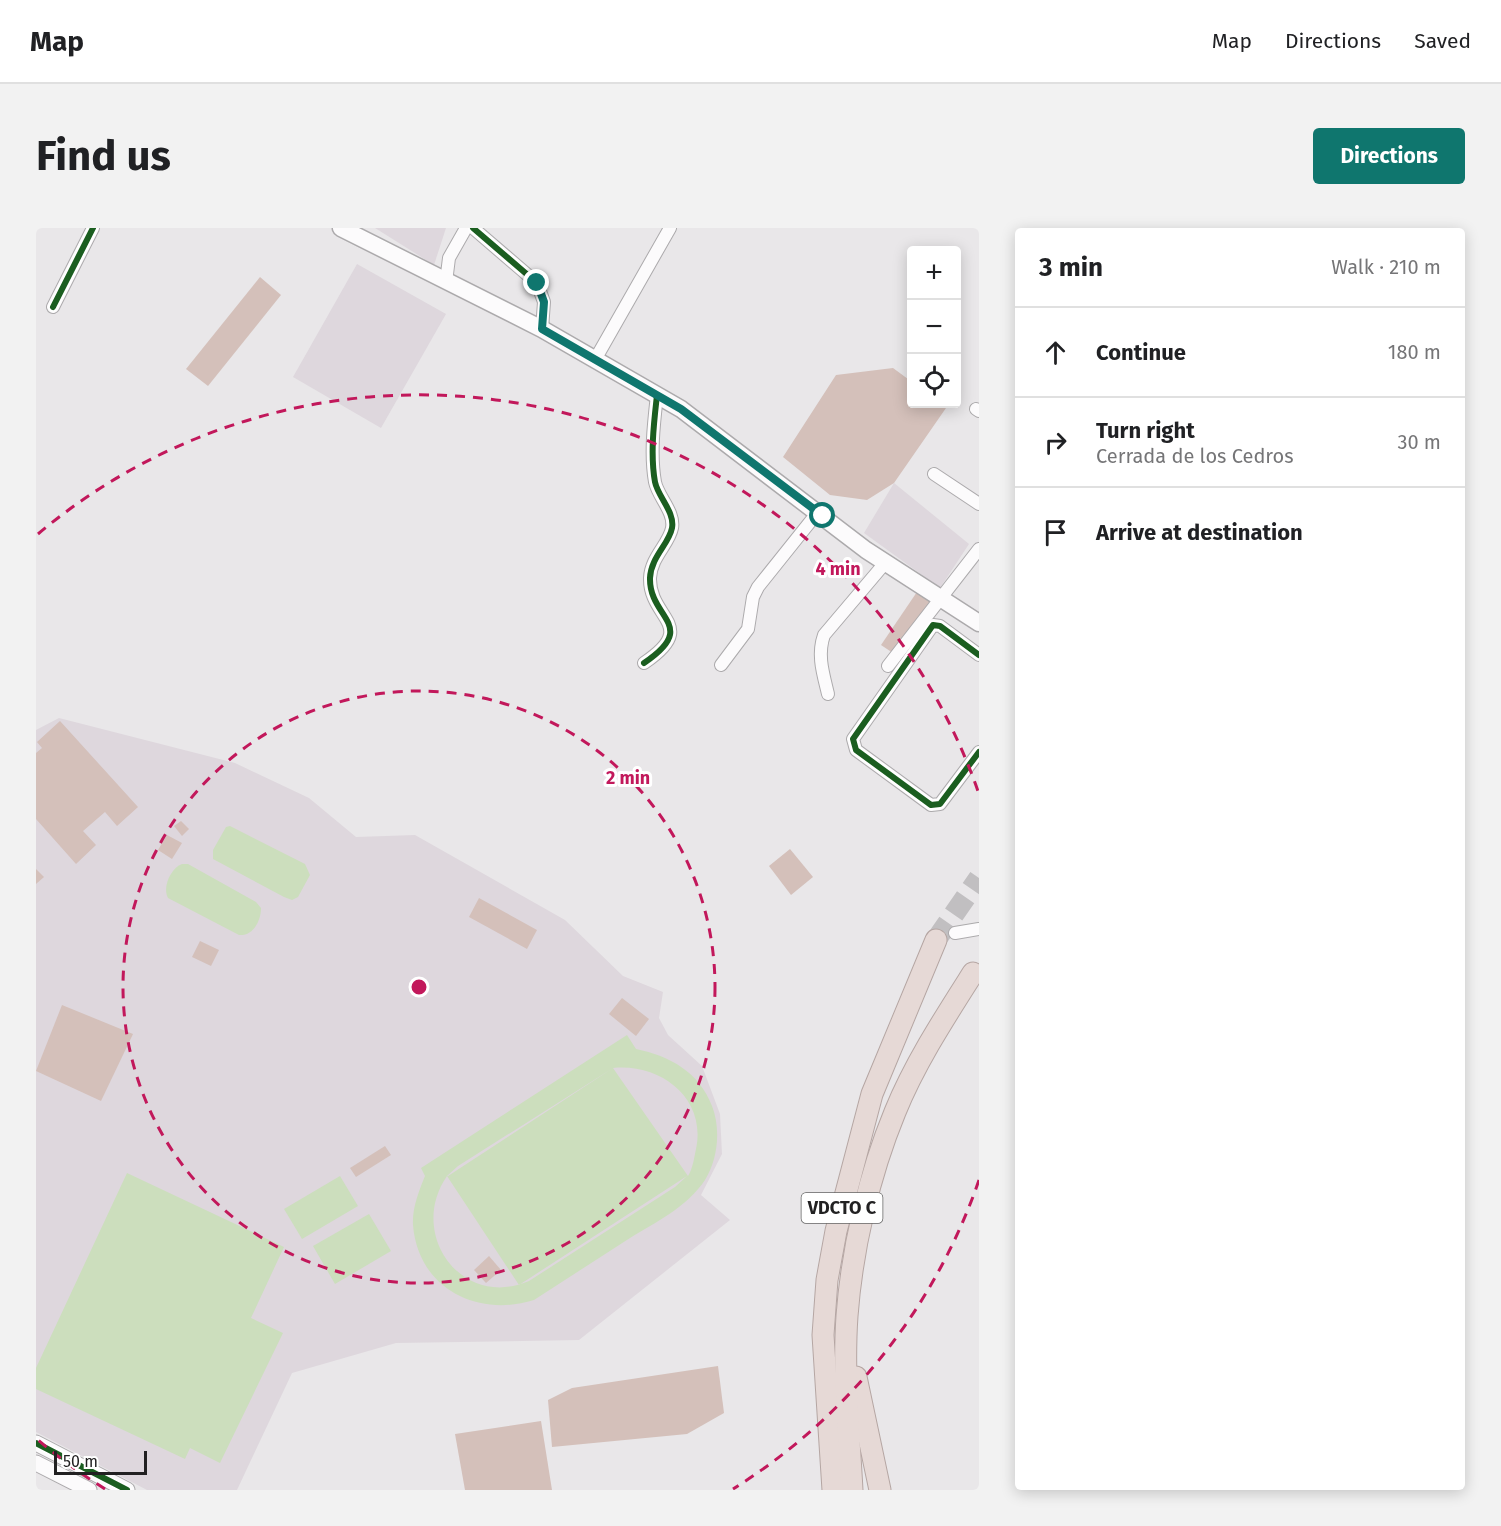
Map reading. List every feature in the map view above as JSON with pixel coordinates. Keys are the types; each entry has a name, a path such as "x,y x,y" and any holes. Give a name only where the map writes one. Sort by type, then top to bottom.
{"highway":[{"name":"VDCTO C","path":"833,1490 823,1335 827,1280 836,1231 872,1095 946,937"},
{"name":"VDCTO C","path":"852,1490 847,1317 852,1277 875,1169 895,1111 936,1033 973,973"},
{"path":"847,1361 856,1376 865,1411 880,1490"}],"main road":[{"path":"341,228 542,329 596,358 681,409 885,562 979,622"}],"street":[{"path":"53,307 93,228"},
{"path":"446,282 449,258 466,228"},
{"path":"472,228 537,283 544,302 542,329"},
{"path":"596,358 670,228"},
{"path":"644,663 665,649 670,636 667,619 651,587 653,563 672,528 670,513 655,482 654,425 657,395"},
{"path":"934,474 979,504"},
{"path":"721,665 748,629 753,597 758,587 818,512"},
{"path":"888,666 979,549"},
{"path":"828,694 820,660 824,635 885,562"},
{"path":"979,655 940,626 933,625 853,740 856,750 932,805 940,804 979,752"},
{"path":"946,937 979,929"},
{"path":"36,1443 127,1490"},
{"path":"36,1463 89,1490"}],"shaded area":[{"path":"375,228 446,228 434,265"},
{"path":"357,264 446,314 381,428 293,377"},
{"path":"894,483 969,544 940,588 864,533"},
{"path":"59,718 235,763 309,798 356,837 415,835 565,920 623,976 663,992 659,1018 668,1035 702,1066 720,1114 722,1154 701,1195 730,1220 579,1340 396,1343 292,1373 237,1490 147,1490 36,1432 36,730"}],"green space":[{"path":"230,826 305,864 310,875 298,897 292,900 284,897 213,859 213,850 226,827"},
{"path":"182,864 188,864 256,902 261,908 261,913 255,927 244,935 239,935 168,898 166,889 169,878 174,869"},
{"path":"627,1035 636,1049 672,1061 691,1075 706,1094 717,1124 717,1144 713,1163 705,1180 689,1198 670,1213 534,1300 513,1305 492,1305 472,1301 454,1293 438,1281 426,1266 417,1247 413,1225 415,1206 425,1176 421,1168","holes":["613,1068 647,1071 663,1078 687,1100 694,1114 698,1131 694,1159 688,1176","613,1068 448,1176 458,1166","447,1176 518,1284 505,1287 482,1285 463,1276 448,1261 438,1242 434,1221 436,1198","687,1176 675,1187 523,1283"]},
{"path":"127,1173 284,1247 251,1318 283,1333 220,1463 190,1448 185,1459 36,1389 36,1368"},
{"path":"340,1176 358,1206 302,1239 284,1209"},
{"path":"369,1214 391,1251 335,1284 313,1246"}],"building":[{"path":"260,277 281,295 208,386 186,369"},
{"path":"893,368 907,378 907,408 946,408 894,483 867,500 830,495 783,457 836,375"},
{"path":"921,586 937,597 896,655 881,645"},
{"path":"60,721 138,807 117,826 105,812 83,831 96,845 76,864 36,819 36,753 42,748 37,742"},
{"path":"181,821 189,829 182,836 174,826"},
{"path":"167,835 182,843 172,859 158,850"},
{"path":"790,849 813,877 791,895 769,866"},
{"path":"36,869 44,877 36,884"},
{"path":"479,898 537,930 527,949 469,917"},
{"path":"200,941 219,950 211,966 192,957"},
{"path":"622,998 649,1019 636,1036 609,1014"},
{"path":"62,1005 133,1034 101,1101 36,1071"},
{"path":"385,1146 391,1155 356,1177 350,1168"},
{"path":"489,1256 501,1270 486,1283 474,1270"},
{"path":"718,1366 724,1413 687,1434 552,1447 548,1400 572,1388"},
{"path":"541,1421 552,1490 465,1490 455,1434"}],"tunnel":[{"path":"936,940 979,878"}],"cycle path":[{"path":"53,307 93,228"},
{"path":"473,228 537,283 544,302 542,329"},
{"path":"644,663 660,650 668,639 670,630 652,592 650,578 653,564 672,528 669,510 655,482 653,438 657,395"},
{"path":"979,655 940,626 933,625 853,739 856,750 931,805 940,804 979,752"},
{"path":"36,1443 127,1490"}],"route":[{"path":"537,283 544,302 542,329 596,358 681,409 823,516"}]}
